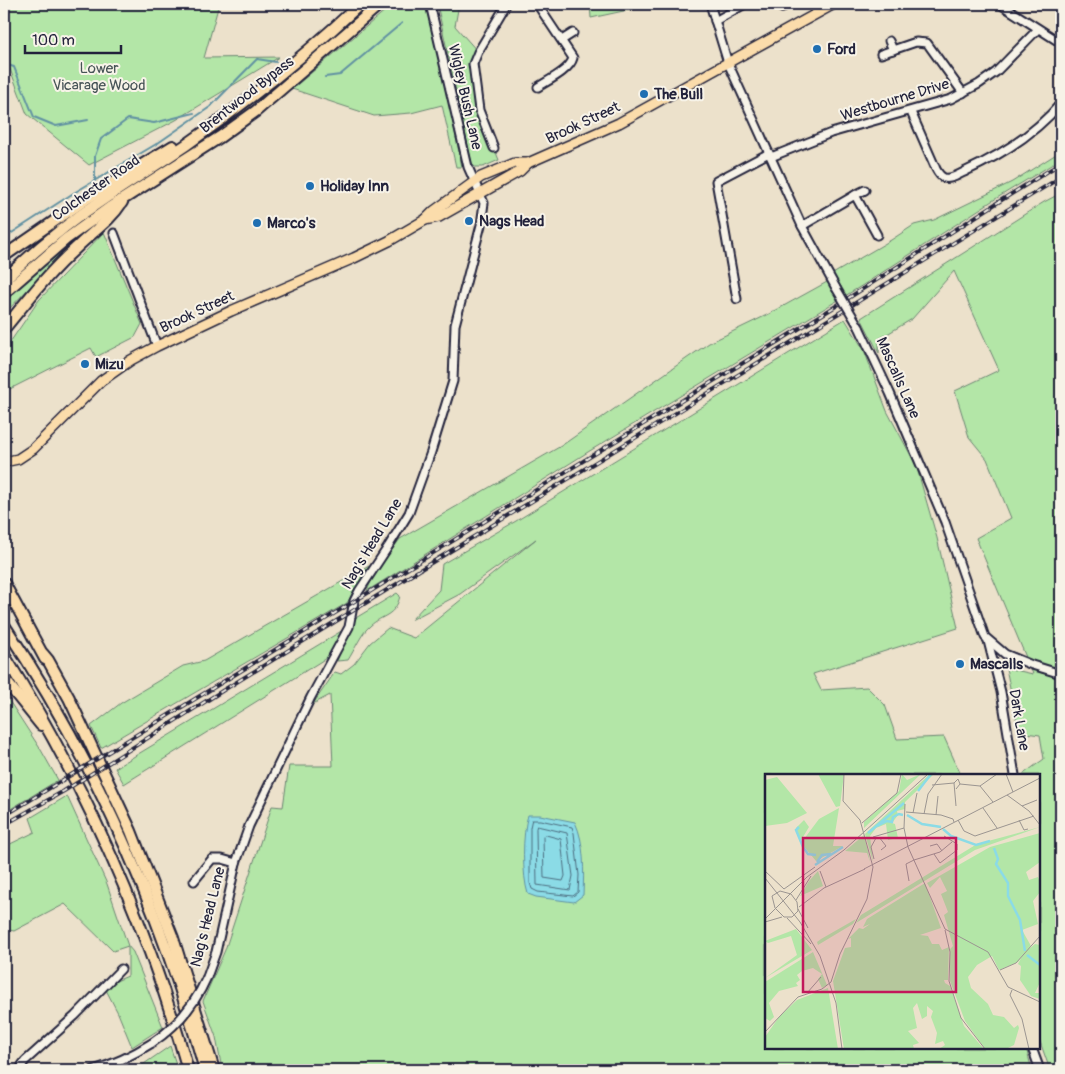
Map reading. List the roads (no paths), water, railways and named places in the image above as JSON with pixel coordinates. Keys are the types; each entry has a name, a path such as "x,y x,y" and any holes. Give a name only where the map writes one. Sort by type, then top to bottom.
{"highway":[{"name":"Brentwood Bypass","path":"210,128 300,57 360,4"},
{"name":"Brentwood Bypass","path":"124,198 256,112 380,4"},
{"path":"4,256 88,198 166,150 210,128"},
{"name":"Colchester Road","path":"4,280 65,226 210,128"},
{"path":"4,329 62,262 114,214 124,198"},
{"name":"Colchester Road","path":"4,294 66,239 124,198"},
{"path":"4,583 43,654 104,784 120,823 126,847"},
{"path":"4,624 63,722 95,781 126,847 164,941 205,1070"},
{"path":"43,654 69,698 131,830 173,938 214,1070"},
{"path":"4,655 53,738 100,828 160,981 188,1070"},
{"path":"4,679 53,738"}],"main road":[{"name":"Brook Street","path":"425,220 439,217 520,171 528,163 619,123 834,4"},
{"name":"Brook Street","path":"4,462 18,459 33,449 101,382 131,360 231,311 389,241 425,220 434,211 481,177 515,163 528,163"}],"street":[{"name":"Wigley Bush Lane","path":"430,4 466,159 480,193"},
{"path":"494,148 479,110 473,64 506,4"},
{"path":"537,4 573,58 572,62 538,87"},
{"name":"Mascalls Lane","path":"710,4 728,63 802,226 859,327 890,393 941,513 985,637 1005,654 1061,674"},
{"path":"715,21 745,4"},
{"path":"1000,4 1061,43"},
{"name":"Westbourne Drive","path":"738,298 716,180 770,155 830,133 911,112 963,93 996,72 1038,29"},
{"path":"562,40 573,33"},
{"path":"889,41 893,50"},
{"path":"881,54 916,42 927,43 963,93"},
{"path":"911,112 936,169 944,178 950,178 977,166 1011,146 1031,132 1061,103"},
{"path":"802,226 865,190"},
{"name":"Nag's Head Lane","path":"92,1070 131,1056 176,1025 194,1002 207,977 216,952 236,863 260,802 312,697 349,628 354,601 359,590 404,521 427,466 453,381 455,325 484,209 480,193"},
{"path":"855,195 877,235"},
{"path":"114,233 157,346"},
{"name":"Dark Lane","path":"988,641 995,665 1015,774"},
{"path":"995,665 1005,654"},
{"name":"Nag's Head Lane","path":"194,881 212,859 222,859 236,863"},
{"path":"22,1070 24,1061 75,1016 121,969"},
{"path":"1032,1049 1040,1070"}],"water":[{"path":"528,815 540,815 575,822 581,839 584,877 583,895 574,902 536,897 528,894 524,854"}],"waterway":[{"path":"325,77 340,75 402,23"},
{"path":"4,238 72,194 158,143 210,107 257,59 276,62"},
{"path":"4,64 14,67 34,117 56,126 88,120"},
{"path":"95,181 95,156 101,139 128,119 154,123 194,113"}],"railway":[{"path":"4,816 836,306 1061,163"},
{"path":"4,825 64,791 222,691 1061,177"}],"place":[{"name":"Ford","path":"817,49"},
{"name":"The Bull","path":"644,94"},
{"name":"Holiday Inn","path":"310,186"},
{"name":"Nags Head","path":"469,221"},
{"name":"Marco's","path":"257,223"},
{"name":"Mizu","path":"85,364"},
{"name":"Mascalls","path":"960,664"}],"park label":[{"name":"Lower Vicarage Wood","path":"99,76"}]}
